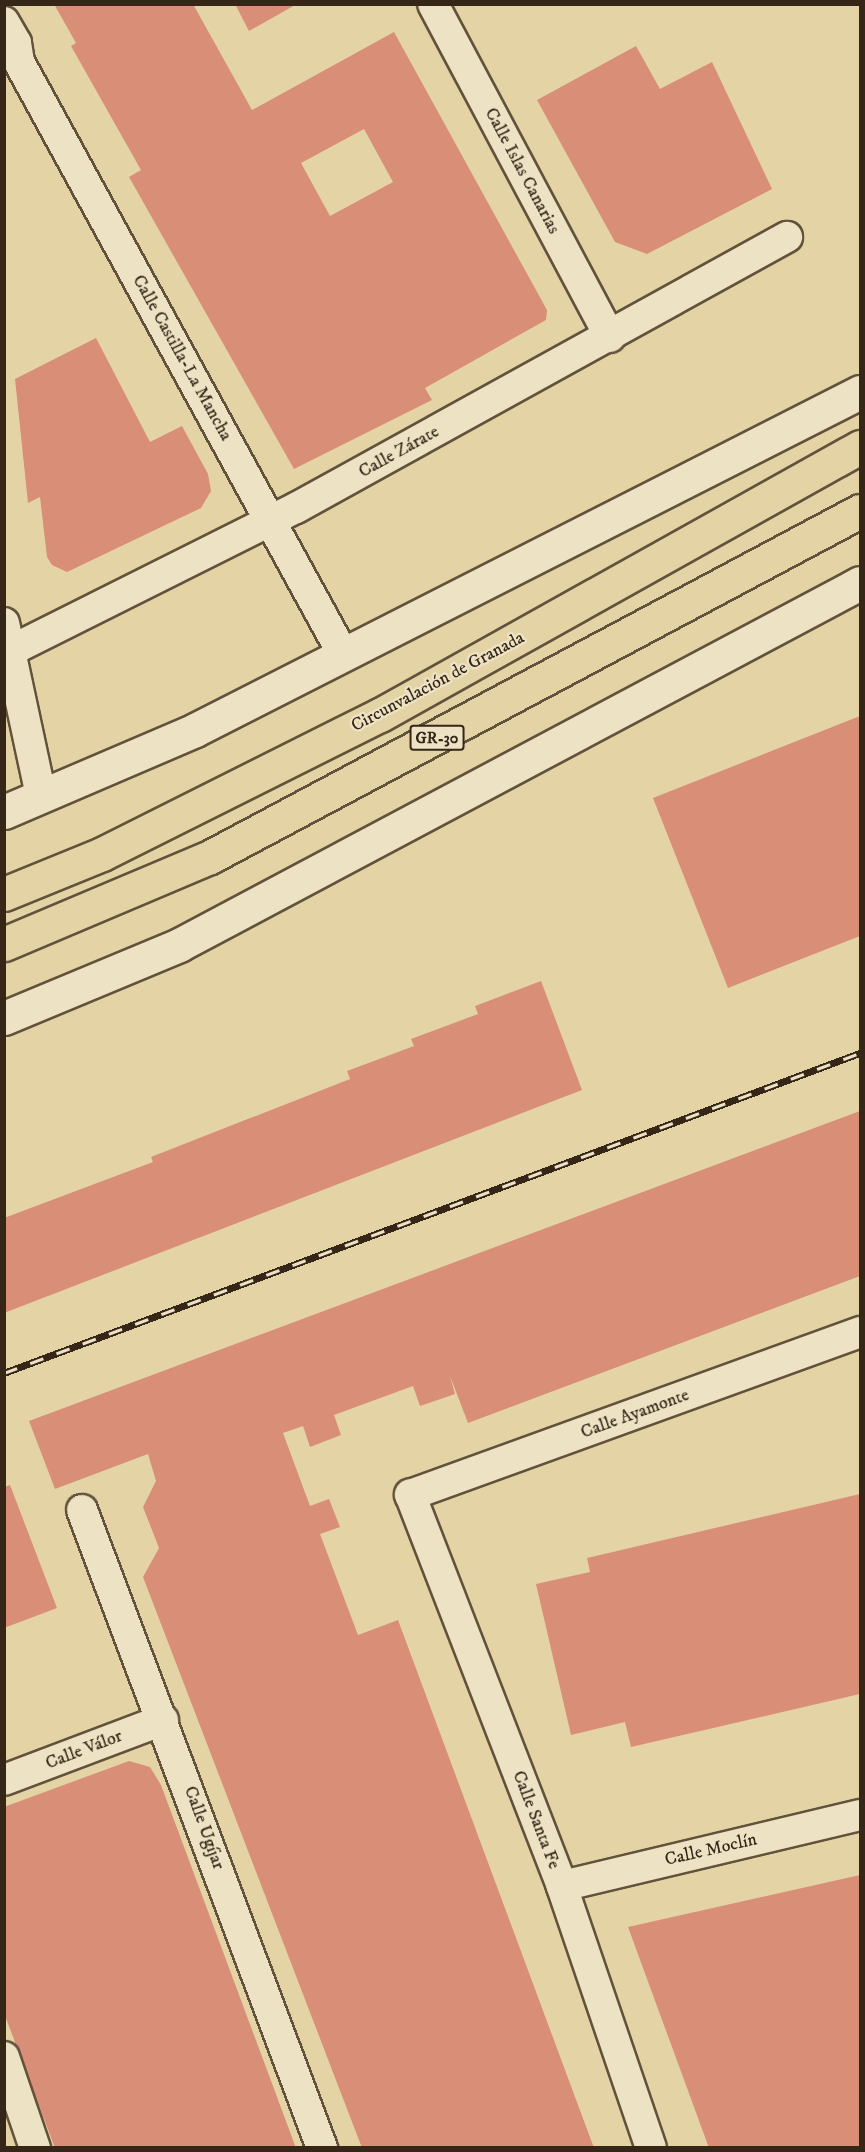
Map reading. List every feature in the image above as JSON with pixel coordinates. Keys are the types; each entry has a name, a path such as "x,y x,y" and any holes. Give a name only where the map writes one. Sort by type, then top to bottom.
{"highway":[{"name":"Circunvalación de Granada","path":"4,894 102,854 380,715 861,447"},
{"name":"GR-30","path":"4,944 210,857 861,511"}],"street":[{"name":"Calle Islas Canarias","path":"433,4 610,337"},
{"name":"Calle Castilla-La Mancha","path":"4,22 16,43 12,61 272,520 343,654"},
{"name":"Calle Zárate","path":"6,654 272,520 610,337 787,237"},
{"path":"4,812 195,730 861,392"},
{"path":"4,1018 179,945 861,583"},
{"path":"4,623 6,654 41,795"},
{"name":"Calle Ayamonte","path":"410,1496 861,1332"},
{"name":"Calle Santa Fe","path":"410,1496 562,1886 651,2148"},
{"name":"Calle Ugíjar","path":"82,1510 163,1720 322,2148"},
{"name":"Calle Válor","path":"4,1780 163,1720"},
{"name":"Calle Moclín","path":"562,1886 861,1815"},
{"path":"4,2057 35,2148"}],"building":[{"path":"54,4 193,4 252,110 394,32 547,310 546,320 425,388 432,400 294,469 129,177 141,170 71,46 76,43","holes":["364,129 393,182 330,216 301,163"]},
{"path":"235,4 297,4 249,31"},
{"path":"636,46 660,89 712,62 772,189 647,254 615,242 537,100"},
{"path":"96,338 150,442 182,426 208,474 211,491 201,508 67,572 52,565 47,557 40,497 28,503 15,379"},
{"path":"860,716 860,936 728,988 653,798"},
{"path":"541,981 582,1090 4,1313 4,1218 153,1162 151,1157 350,1079 347,1071 414,1046 411,1039 478,1014 475,1006"},
{"path":"860,1111 860,1276 468,1423 450,1376 455,1394 420,1406 413,1386 334,1415 341,1435 310,1447 303,1426 283,1433 310,1506 329,1499 340,1527 320,1534 358,1635 398,1620 594,2148 362,2148 143,1577 159,1548 143,1507 156,1481 148,1454 55,1489 29,1421"},
{"path":"10,1485 57,1608 4,1628 4,1487"},
{"path":"860,1494 860,1694 631,1747 625,1722 571,1735 536,1584 590,1572 587,1558"},
{"path":"129,1761 150,1767 161,1785 296,2148 55,2148 4,2013 4,1807"},
{"path":"860,1875 860,2148 709,2148 628,1927"}],"railway":[{"path":"4,1373 860,1053"}]}
